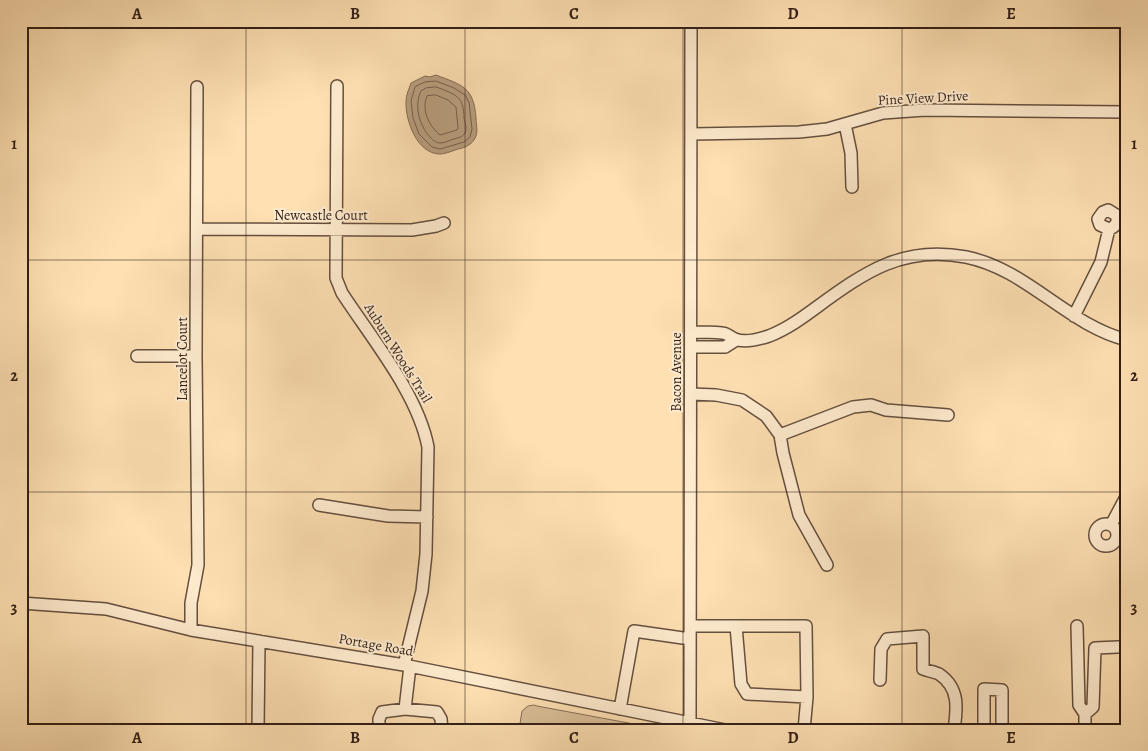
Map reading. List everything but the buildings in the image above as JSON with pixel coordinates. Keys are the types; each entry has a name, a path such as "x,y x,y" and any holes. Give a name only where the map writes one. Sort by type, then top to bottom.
{"street":[{"name":"Bacon Avenue","path":"690,723 691,21"},
{"name":"Auburn Woods Trail","path":"338,86 336,278 342,293 413,402 425,430 428,447 426,554 422,591 407,666 405,708"},
{"name":"Lancelot Court","path":"191,630 191,603 198,565 196,356 197,87"},
{"name":"Pine View Drive","path":"692,134 799,132 827,129 883,113 925,110 1127,112"},
{"path":"845,124 851,152 852,187"},
{"name":"Newcastle Court","path":"197,229 412,230 436,226 444,222"},
{"path":"1074,316 1101,262 1109,229"},
{"path":"691,332 724,333 736,340 751,340 768,336 789,327 855,279 880,266 898,259 944,254 967,258 1006,271 1090,326 1111,336 1127,340"},
{"path":"691,347 725,347 736,340"},
{"path":"137,356 196,356"},
{"path":"691,394 716,395 742,400 766,416 780,435 798,515 827,565"},
{"path":"780,435 853,406 871,405 886,410 948,415"},
{"path":"1111,525 1127,495"},
{"path":"319,504 388,516 427,517"},
{"name":"Portage Road","path":"21,604 106,609 191,630 407,666 725,730"},
{"path":"690,626 806,626 807,697 804,730"},
{"path":"736,626 741,684 747,694 807,697"},
{"path":"1077,626 1078,705 1085,714 1085,730"},
{"path":"620,709 634,631 690,639"},
{"path":"880,680 881,649 888,639 923,636 923,670 938,674 956,694 957,706 954,730"},
{"path":"258,730 259,640"},
{"path":"1085,714 1093,707 1095,648 1118,647"},
{"path":"984,730 984,689 1002,690 1002,730"},
{"path":"379,730 379,719 382,712 405,708 438,712 442,730"}],"shaded area":[{"path":"534,705 666,730 519,730 522,711 528,706"}],"water":[{"path":"436,75 460,85 469,93 475,108 477,126 476,137 470,144 442,154 432,153 419,142 410,126 406,109 406,96 411,83 425,76"}]}
